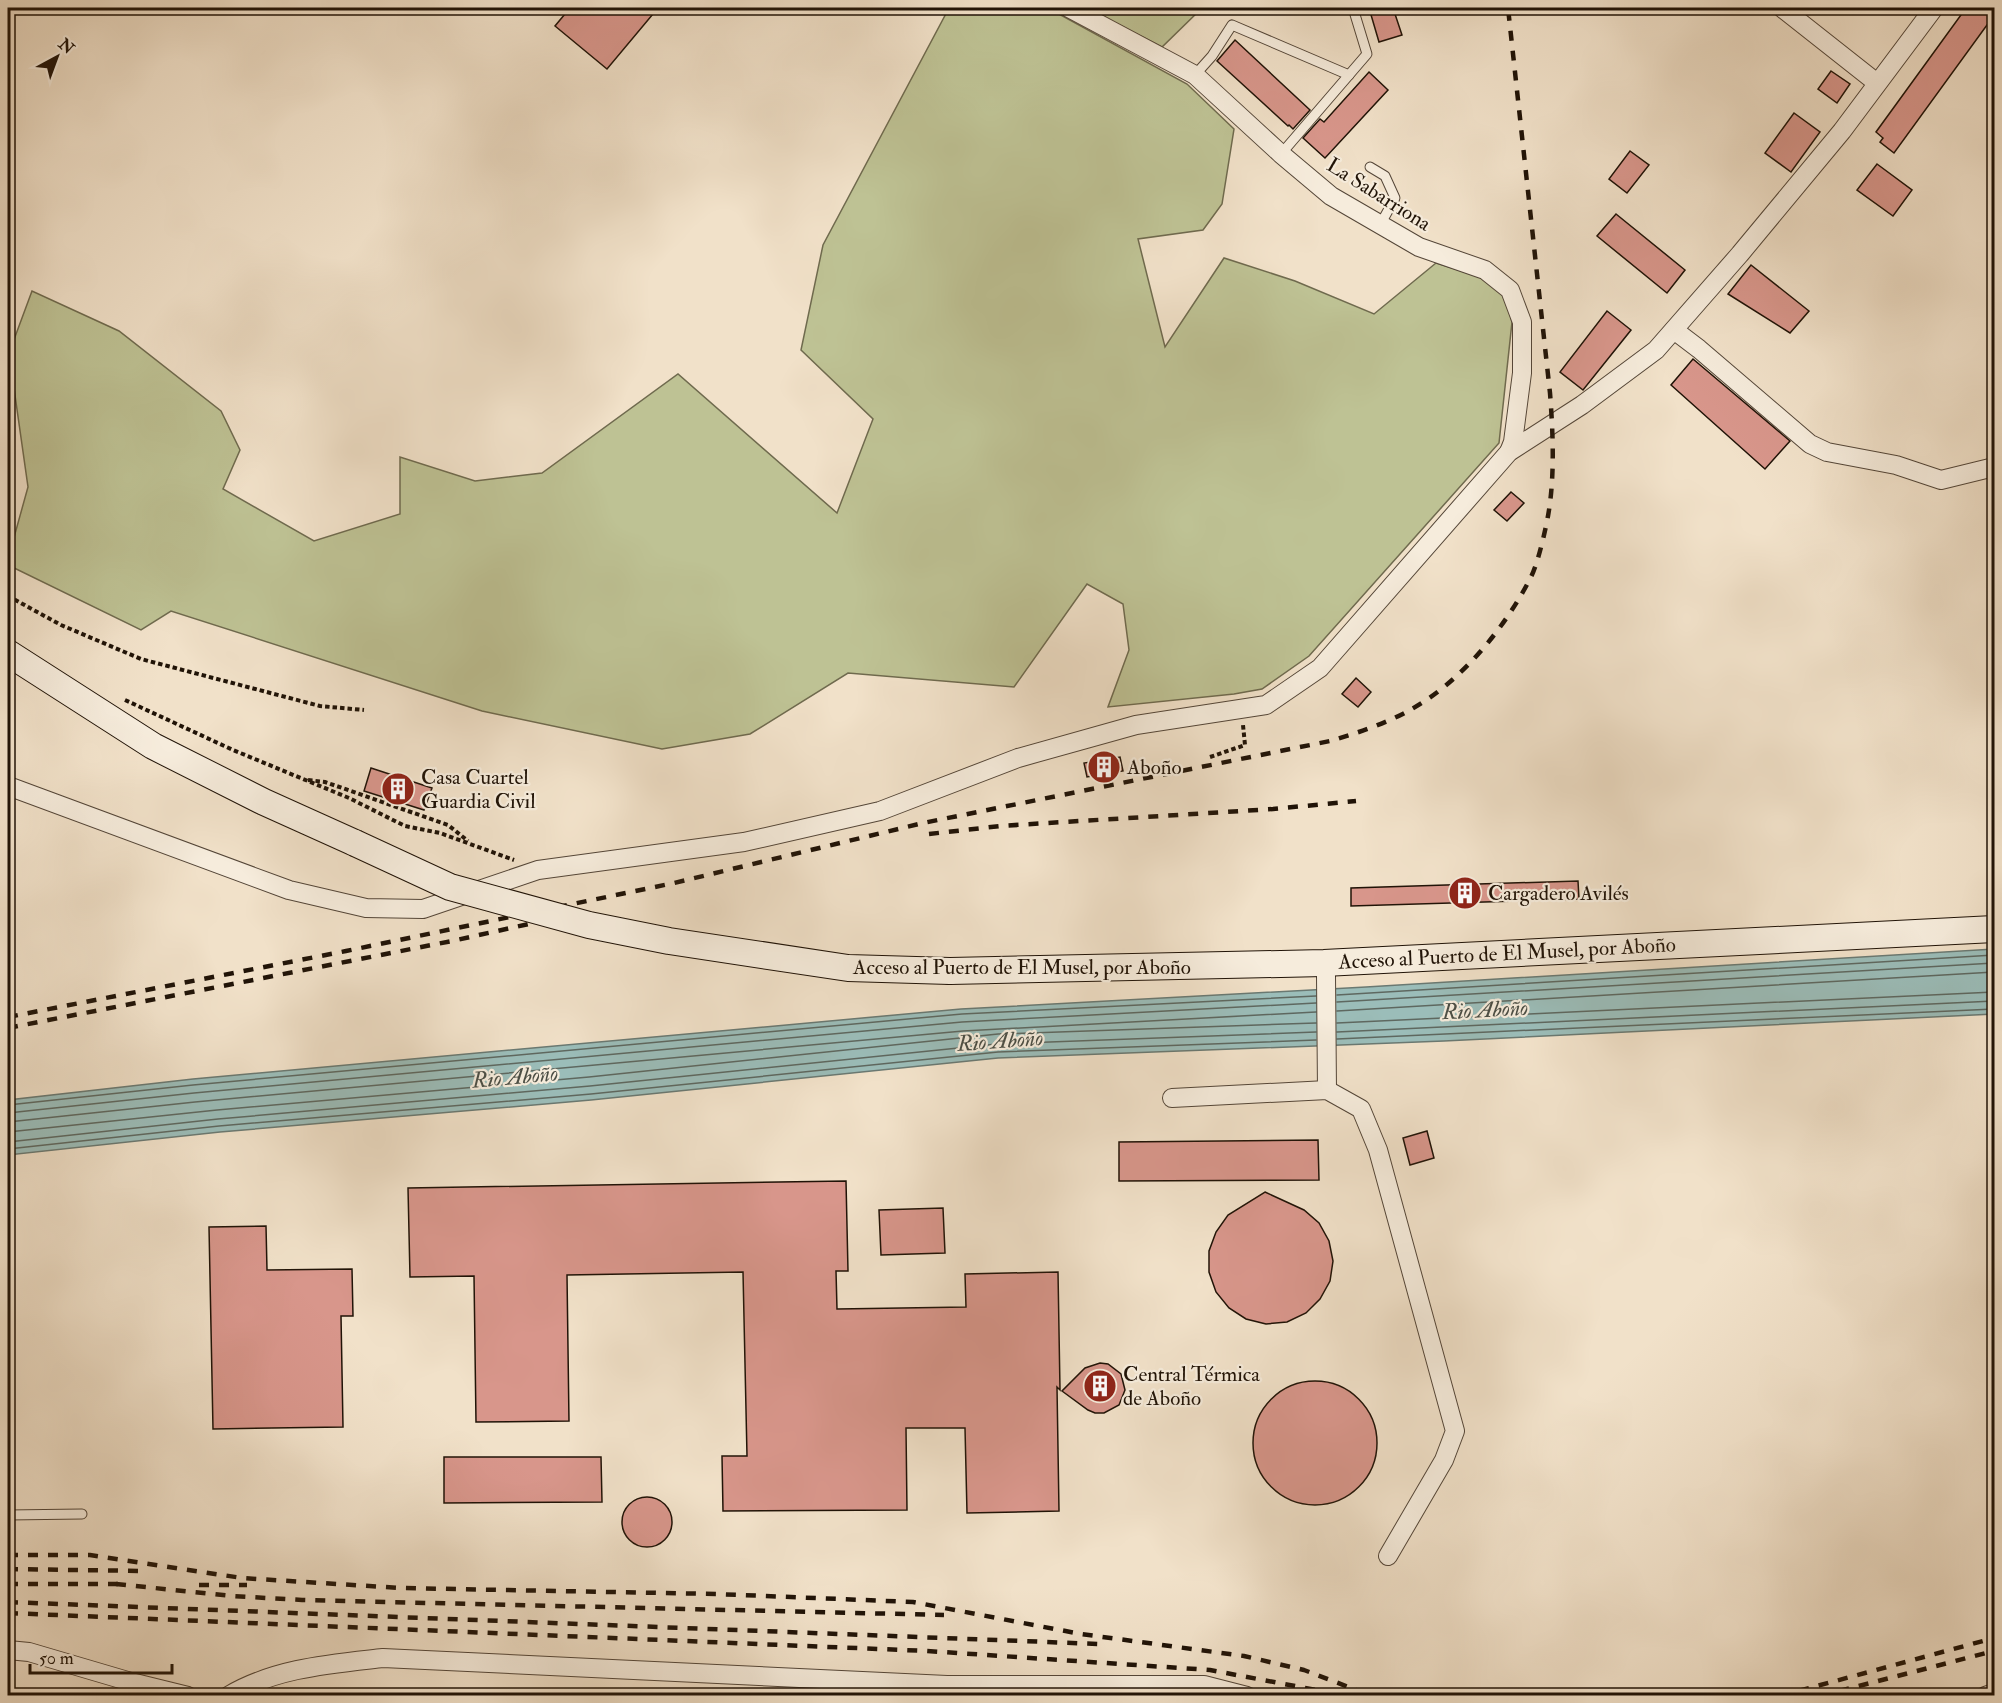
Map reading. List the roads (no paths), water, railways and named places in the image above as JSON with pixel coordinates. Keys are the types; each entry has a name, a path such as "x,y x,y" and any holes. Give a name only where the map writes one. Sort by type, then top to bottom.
{"street":[{"name":"La Sabarriona","path":"1069,8 1196,75 1281,154 1331,196 1419,248 1485,270 1510,290 1522,322 1522,363 1513,442 1509,452"},
{"path":"1782,8 1877,83"},
{"path":"8,786 289,890 366,908 423,909 538,870 755,840 880,811 1018,758 1136,725 1266,705 1320,668 1509,452 1582,405 1656,350 1740,254 1842,131 1934,8"},
{"path":"1674,330 1810,444 1827,452 1896,465 1941,480 1995,467"},
{"name":"Acceso al Puerto de El Musel, por Aboño","path":"8,653 153,746 264,802 450,886 590,926 669,941 848,968 950,971 1325,970 1995,928"},
{"path":"1325,970 1327,1090"},
{"path":"1172,1098 1327,1090 1361,1109 1378,1150 1455,1431 1444,1460 1388,1556"},
{"path":"8,1650 29,1652 131,1682 188,1695"},
{"path":"228,1695 274,1675 321,1665 383,1658 947,1685 1204,1685 1247,1695"},
{"path":"1985,1695 1995,1693"}],"lane":[{"path":"1281,154 1367,54 1353,8"},
{"path":"1196,75 1212,57 1232,25 1349,75"},
{"path":"1370,167 1385,176 1395,198 1380,225"},
{"path":"8,1515 82,1514"}],"water":[{"name":"Rio Aboño","path":"1994,949 1994,1014 1444,1041 998,1058 591,1100 220,1132 8,1155 8,1100 193,1079 961,1009"}],"railway":[{"path":"8,1017 346,951 674,883 923,823 1330,741 1391,720 1429,698 1447,685 1480,652 1520,596 1536,564 1545,530 1552,486 1550,393 1508,8"},
{"path":"929,834 1000,826 1273,809 1356,801"},
{"path":"8,1028 452,941 583,912"},
{"path":"8,1555 90,1555 242,1578 400,1588 716,1594 913,1602 1081,1634 1244,1656 1304,1670 1372,1696"},
{"path":"8,1569 145,1571"},
{"path":"8,1584 124,1584"},
{"path":"116,1584 232,1596 302,1600 944,1615"},
{"path":"199,1585 247,1585"},
{"path":"8,1602 1099,1644"},
{"path":"8,1613 927,1651 1210,1670 1348,1696"},
{"path":"1780,1696 1994,1638"},
{"path":"1820,1696 1994,1651"}],"place":[{"name":"Aboño","path":"1104,767"},
{"name":"Casa Cuartel Guardia Civil","path":"398,789"},
{"name":"Cargadero Avilés","path":"1465,893"},
{"name":"Central Térmica de Aboño","path":"1100,1386"}]}
